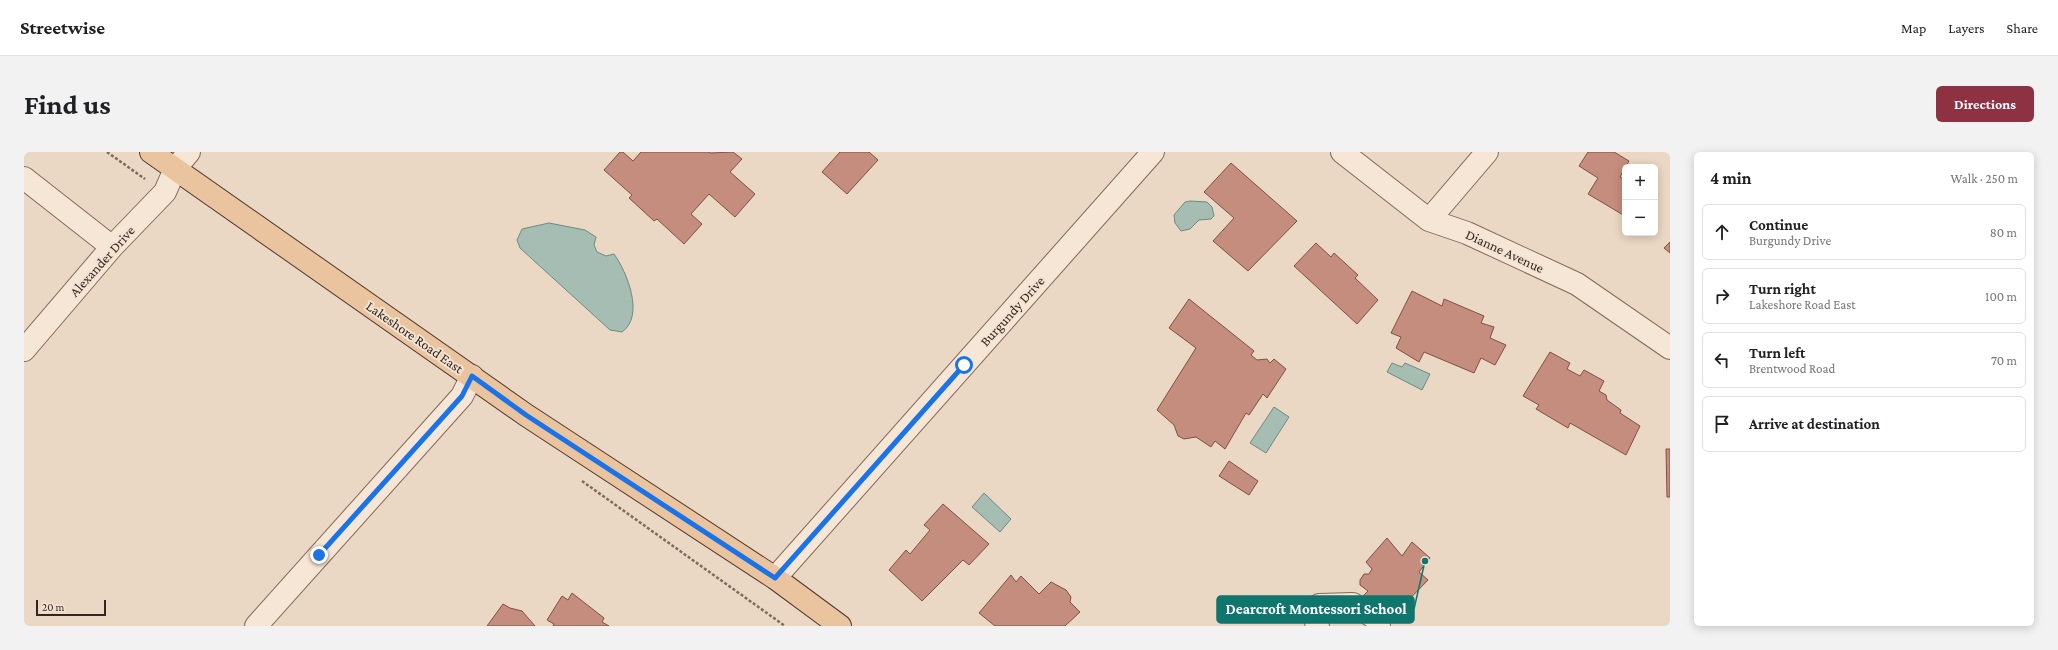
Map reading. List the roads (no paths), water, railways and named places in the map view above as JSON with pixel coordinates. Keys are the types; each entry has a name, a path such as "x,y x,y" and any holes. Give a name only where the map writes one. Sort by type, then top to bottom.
{"main road":[{"name":"Lakeshore Road East","path":"151,152 526,415 775,578 840,626"}],"street":[{"name":"Alexander Drive","path":"24,350 112,248 165,192 175,169 189,152"},
{"name":"Burgundy Drive","path":"775,578 1153,152"},
{"name":"Dianne Avenue","path":"1342,152 1428,220 1467,233 1577,284 1670,348"},
{"path":"1428,220 1487,152"},
{"path":"24,178 112,248"},
{"path":"256,626 462,396 472,376"},
{"path":"1318,626 1316,622 1319,605 1353,604 1375,618 1379,626"}],"place":[{"name":"Dearcroft Montessori School","path":"1425,561"}]}
